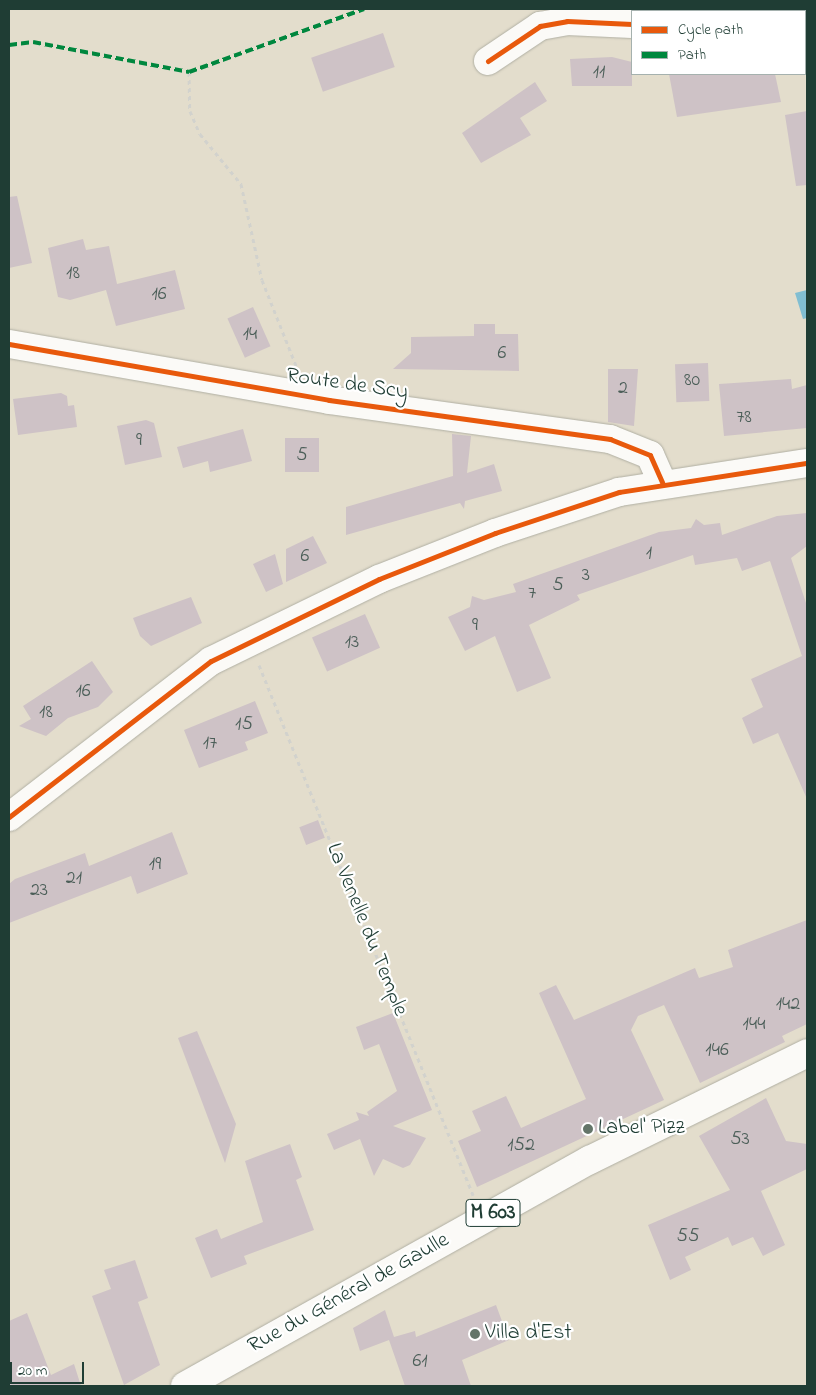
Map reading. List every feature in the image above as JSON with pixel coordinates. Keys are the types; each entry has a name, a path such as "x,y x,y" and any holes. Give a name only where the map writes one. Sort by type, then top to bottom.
{"street":[{"path":"488,61 540,26 567,21 631,24"},
{"name":"Route de Scy","path":"9,344 305,396 629,443 650,455 662,482"},
{"path":"9,818 137,715 211,661 249,640 380,579 495,533 662,482 807,463"},
{"name":"Rue du Général de Gaulle","path":"185,1386 482,1219 807,1053"}],"path":[{"path":"189,72 190,111 200,134 241,184 262,280 291,349 305,396"}],"water":[{"path":"807,290 807,318 803,319 795,293"}],"building":[{"path":"383,33 395,67 323,92 311,58"},
{"path":"612,57 631,62 632,86 572,86 570,59"},
{"path":"669,75 775,75 781,102 677,117"},
{"path":"535,82 547,101 520,118 531,135 481,163 462,133"},
{"path":"807,111 807,185 796,186 785,115"},
{"path":"17,196 32,263 9,268 9,197"},
{"path":"83,239 86,250 109,246 117,284 175,270 185,309 116,326 106,290 70,300 58,297 48,248"},
{"path":"253,307 270,346 245,358 227,318"},
{"path":"474,324 495,324 495,334 518,334 519,371 393,369 411,353 411,337 474,336"},
{"path":"708,363 709,401 676,402 675,364"},
{"path":"608,369 638,369 634,426 608,422"},
{"path":"791,379 792,389 807,385 807,428 724,436 719,384"},
{"path":"61,393 67,396 68,406 74,405 77,427 18,435 13,399"},
{"path":"146,420 154,423 162,457 125,465 117,426"},
{"path":"243,429 252,461 210,472 208,461 183,468 177,447"},
{"path":"452,434 471,436 467,473 494,464 502,491 465,501 464,509 460,503 346,535 346,507 453,476"},
{"path":"285,438 319,438 319,472 285,472"},
{"path":"807,513 807,546 791,558 807,606 807,799 778,733 753,744 742,718 763,707 751,679 802,656 770,561 742,571 737,558 695,565 693,555 577,595 580,600 529,625 551,678 517,692 495,636 465,651 448,617 470,607 472,596 484,600 516,592 513,584 659,532 691,528 696,519 704,525 720,523 722,535 777,516"},
{"path":"313,536 327,563 286,582 286,549"},
{"path":"275,554 283,584 266,592 253,564"},
{"path":"191,597 202,623 151,646 140,636 133,618"},
{"path":"365,614 380,648 327,671 312,638"},
{"path":"92,661 113,692 98,707 68,718 46,736 19,726 31,719 23,706"},
{"path":"255,701 268,733 245,742 248,750 199,768 184,730"},
{"path":"318,820 325,838 306,845 299,827"},
{"path":"172,832 188,874 137,894 131,876 9,923 9,884 15,879 85,853 89,866"},
{"path":"807,920 807,1024 782,1036 785,1042 700,1083 664,1005 638,1016 631,1030 664,1100 477,1187 458,1141 481,1131 472,1111 506,1096 521,1128 586,1099 539,993 556,985 574,1020 695,968 699,978 733,967 728,950"},
{"path":"393,1013 432,1110 393,1126 426,1138 410,1165 403,1168 383,1159 374,1176 360,1139 334,1150 327,1134 359,1120 356,1112 369,1116 367,1112 397,1091 379,1044 364,1050 356,1027"},
{"path":"197,1031 236,1124 225,1163 178,1038"},
{"path":"766,1098 786,1141 807,1144 807,1169 761,1191 785,1245 763,1256 753,1237 732,1246 728,1237 685,1257 691,1270 670,1280 648,1225 730,1190 699,1136"},
{"path":"290,1144 302,1177 296,1180 314,1230 244,1256 247,1264 211,1278 195,1238 217,1229 221,1239 263,1222 245,1161"},
{"path":"135,1260 148,1298 138,1302 160,1365 124,1385 92,1296 111,1289 104,1270"},
{"path":"496,1305 509,1340 462,1360 471,1386 405,1386 389,1340 360,1351 353,1328 385,1310 394,1337 415,1331 416,1337"},
{"path":"27,1313 51,1375 74,1364 81,1386 9,1386 9,1321"}],"marked path":[{"path":"9,45 33,42 189,72 364,9"}],"cycle path":[{"path":"488,61 540,26 567,21 631,24"},
{"path":"9,344 329,400 610,439 650,455 662,482"},
{"path":"9,817 211,661 379,579 495,533 619,492 807,463"}],"place":[{"name":"Label' Pizz","path":"588,1129"},
{"name":"Villa d'Est","path":"475,1334"}]}
